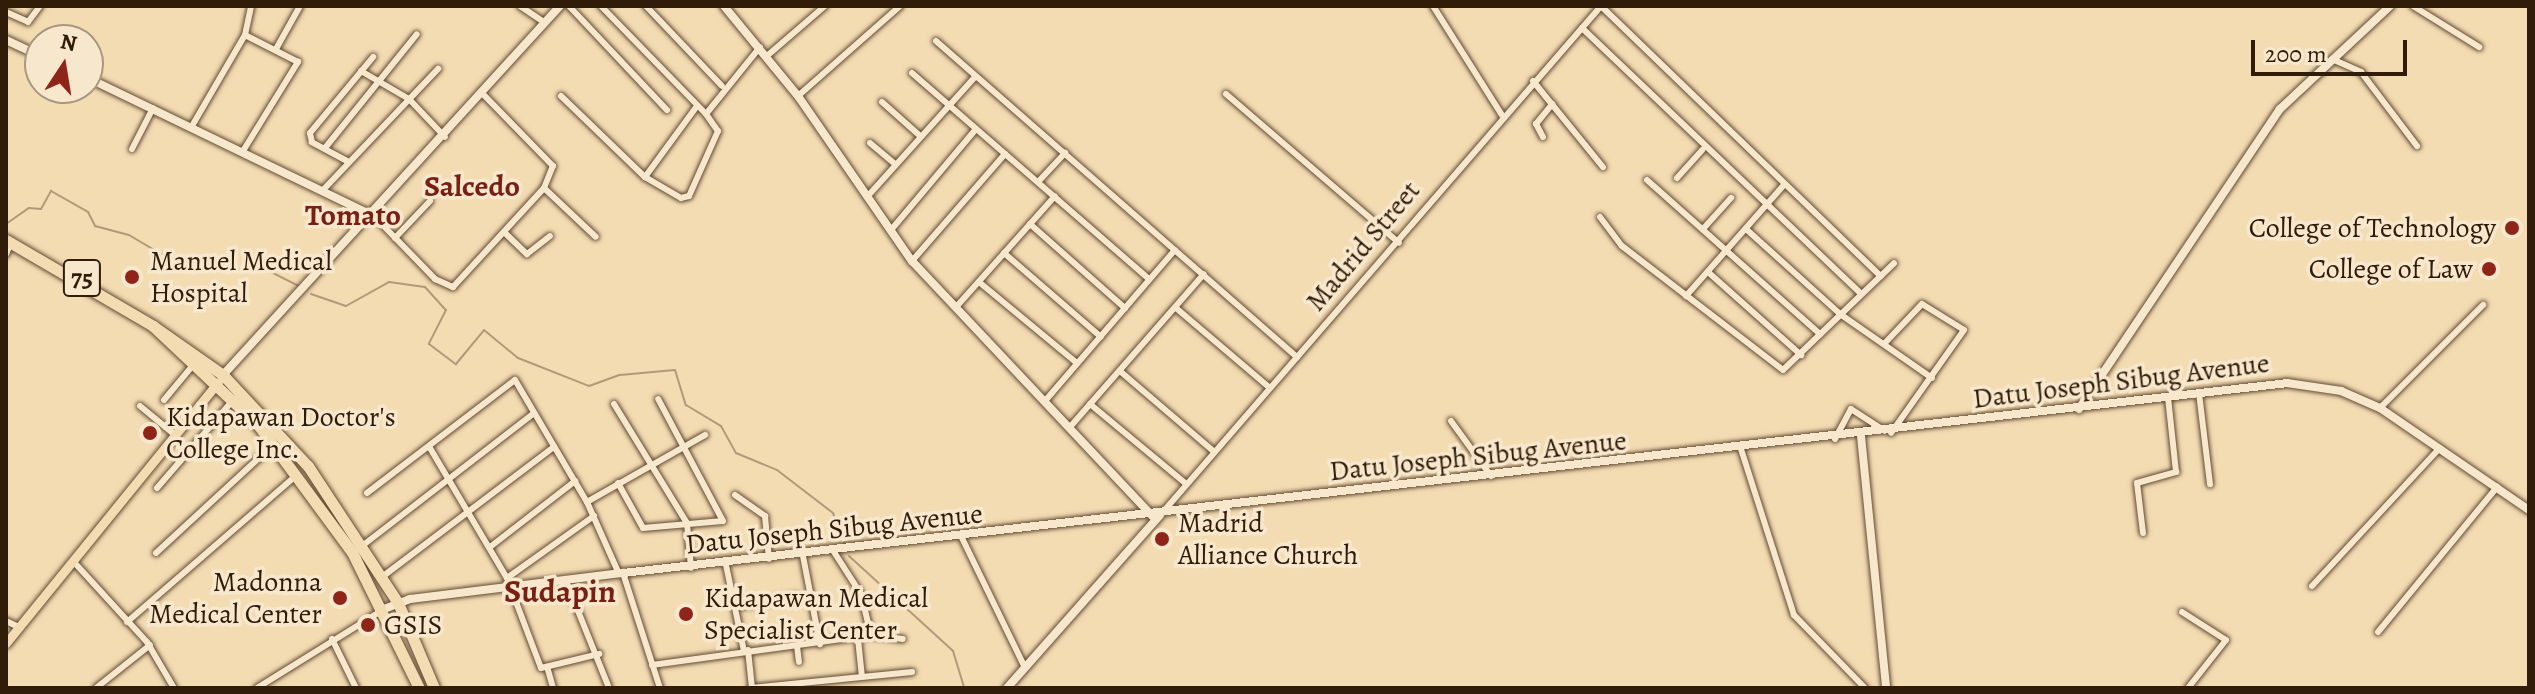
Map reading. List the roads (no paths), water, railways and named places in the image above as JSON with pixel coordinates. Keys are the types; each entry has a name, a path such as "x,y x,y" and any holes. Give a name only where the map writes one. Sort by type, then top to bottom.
{"highway":[{"name":"75","path":"8,245 153,326 220,379 292,454 362,546 398,603 434,688"},
{"name":"75","path":"153,326 194,364 220,379 234,399 275,443 292,454 300,473 384,609 419,688"}],"main road":[{"path":"6,643 220,379 374,216 560,6"},
{"path":"724,6 768,55 912,261 1156,515 1007,688"},
{"path":"2079,409 2271,122 2330,58 2390,6"},
{"path":"104,85 324,189 374,216"},
{"name":"Datu Joseph Sibug Avenue","path":"384,609 398,603 621,574 726,565 1889,433 2199,393 2301,384 2380,408 2529,510"},
{"path":"1861,436 1886,688"}],"street":[{"path":"6,12 28,22 40,6"},
{"path":"192,126 245,35 251,6"},
{"path":"276,49 300,6"},
{"path":"520,6 545,23"},
{"path":"569,6 667,110"},
{"path":"561,96 645,177 674,195 689,196 719,134 706,114 601,6"},
{"path":"646,6 722,86"},
{"path":"768,55 825,6"},
{"path":"798,96 900,6"},
{"path":"1433,6 1502,115"},
{"path":"1601,6 1881,276"},
{"name":"Madrid Street","path":"1156,515 1399,243 1502,115 1601,6"},
{"path":"2413,6 2479,47"},
{"path":"1582,28 1702,150 1861,294"},
{"path":"325,148 417,34"},
{"path":"243,151 298,64 276,49 245,35"},
{"path":"936,41 1297,357"},
{"path":"706,114 722,86 760,47"},
{"path":"347,161 325,148 310,133 373,57"},
{"path":"2330,58 2361,72 2417,146"},
{"path":"324,189 347,161 438,69"},
{"path":"361,71 409,99 445,137"},
{"path":"912,73 1149,279"},
{"path":"867,197 919,135 975,77"},
{"path":"1533,81 1603,167"},
{"path":"374,216 450,287 544,188 553,166 483,94"},
{"path":"1226,94 1399,243"},
{"path":"882,102 919,135"},
{"path":"1543,137 1536,124 1552,104"},
{"path":"645,177 697,106"},
{"path":"132,149 153,108"},
{"path":"891,230 976,129"},
{"path":"870,143 895,164"},
{"path":"1677,178 1702,150"},
{"path":"1038,182 1065,153"},
{"path":"912,261 1005,154"},
{"path":"1647,180 1820,334"},
{"path":"1686,296 1784,185"},
{"path":"544,188 596,237"},
{"path":"957,306 1055,196"},
{"path":"1703,229 1731,198"},
{"path":"395,238 430,201"},
{"path":"1600,217 1622,246 1779,369 1801,355 1894,263"},
{"path":"1030,224 1125,308"},
{"path":"1746,229 1840,314 1932,378"},
{"path":"504,232 527,254 550,236"},
{"path":"1045,401 1175,250"},
{"path":"1004,253 1101,337"},
{"path":"1708,272 1801,355"},
{"path":"1070,427 1204,274"},
{"path":"979,282 1077,363"},
{"path":"1835,439 1851,409 1889,433 1932,378 1961,326 1922,304 1884,344"},
{"path":"2380,408 2483,305"},
{"path":"1176,308 1270,388"},
{"path":"164,400 194,364"},
{"path":"1121,372 1212,450"},
{"path":"367,493 430,448 515,380 594,516 621,574 660,688"},
{"path":"2199,393 2210,484"},
{"path":"2143,533 2137,483 2176,472 2168,397"},
{"path":"157,488 234,399"},
{"path":"618,483 643,528 687,523 718,526 724,518 658,399"},
{"path":"614,404 687,523 691,568"},
{"path":"1090,404 1185,483"},
{"path":"140,406 175,435"},
{"path":"362,546 534,413"},
{"path":"1451,421 1491,477"},
{"path":"587,502 705,435"},
{"path":"156,553 275,443"},
{"path":"382,577 554,447"},
{"path":"430,448 507,578 553,688"},
{"path":"2312,586 2440,448"},
{"path":"1741,449 1794,615 1865,688"},
{"path":"127,622 300,473"},
{"path":"490,547 575,481"},
{"path":"2378,632 2497,487"},
{"path":"735,495 765,516 769,560"},
{"path":"507,578 594,516"},
{"path":"962,538 1025,668"},
{"path":"834,552 861,594 871,635"},
{"path":"803,556 820,644"},
{"path":"73,561 150,645 174,688"},
{"path":"726,565 752,688 800,686 912,672"},
{"path":"566,581 599,654 609,688"},
{"path":"735,607 797,596"},
{"path":"257,688 384,609"},
{"path":"2182,612 2226,640 2188,688"},
{"path":"6,621 19,627"},
{"path":"652,665 871,635 903,639"},
{"path":"332,639 356,688"},
{"path":"858,639 862,676"},
{"path":"96,688 150,645"},
{"path":"797,646 799,662"},
{"path":"548,670 599,654"},
{"path":"874,676 875,688"}],"waterway":[{"path":"6,224 29,208 41,209 51,191 88,212 95,226 129,235 188,270 263,268 301,287"},
{"path":"311,294 346,306 389,282 425,287 446,310 429,344 456,364 484,330 518,358 589,386 620,375 675,370 686,405 721,426 736,453 777,470 833,513 845,544"},
{"path":"849,556 953,651 964,688"}],"place":[{"name":"College of Technology","path":"2512,228"},
{"name":"College of Law","path":"2489,269"},
{"name":"Manuel Medical Hospital","path":"132,277"},
{"name":"Kidapawan Doctor's College Inc.","path":"150,433"},
{"name":"Madrid Alliance Church","path":"1162,539"},
{"name":"Madonna Medical Center","path":"340,598"},
{"name":"Kidapawan Medical Specialist Center","path":"686,614"},
{"name":"GSIS","path":"368,625"}],"district":[{"name":"Salcedo","path":"472,186"},
{"name":"Tomato","path":"353,215"},
{"name":"Sudapin","path":"560,591"}]}
